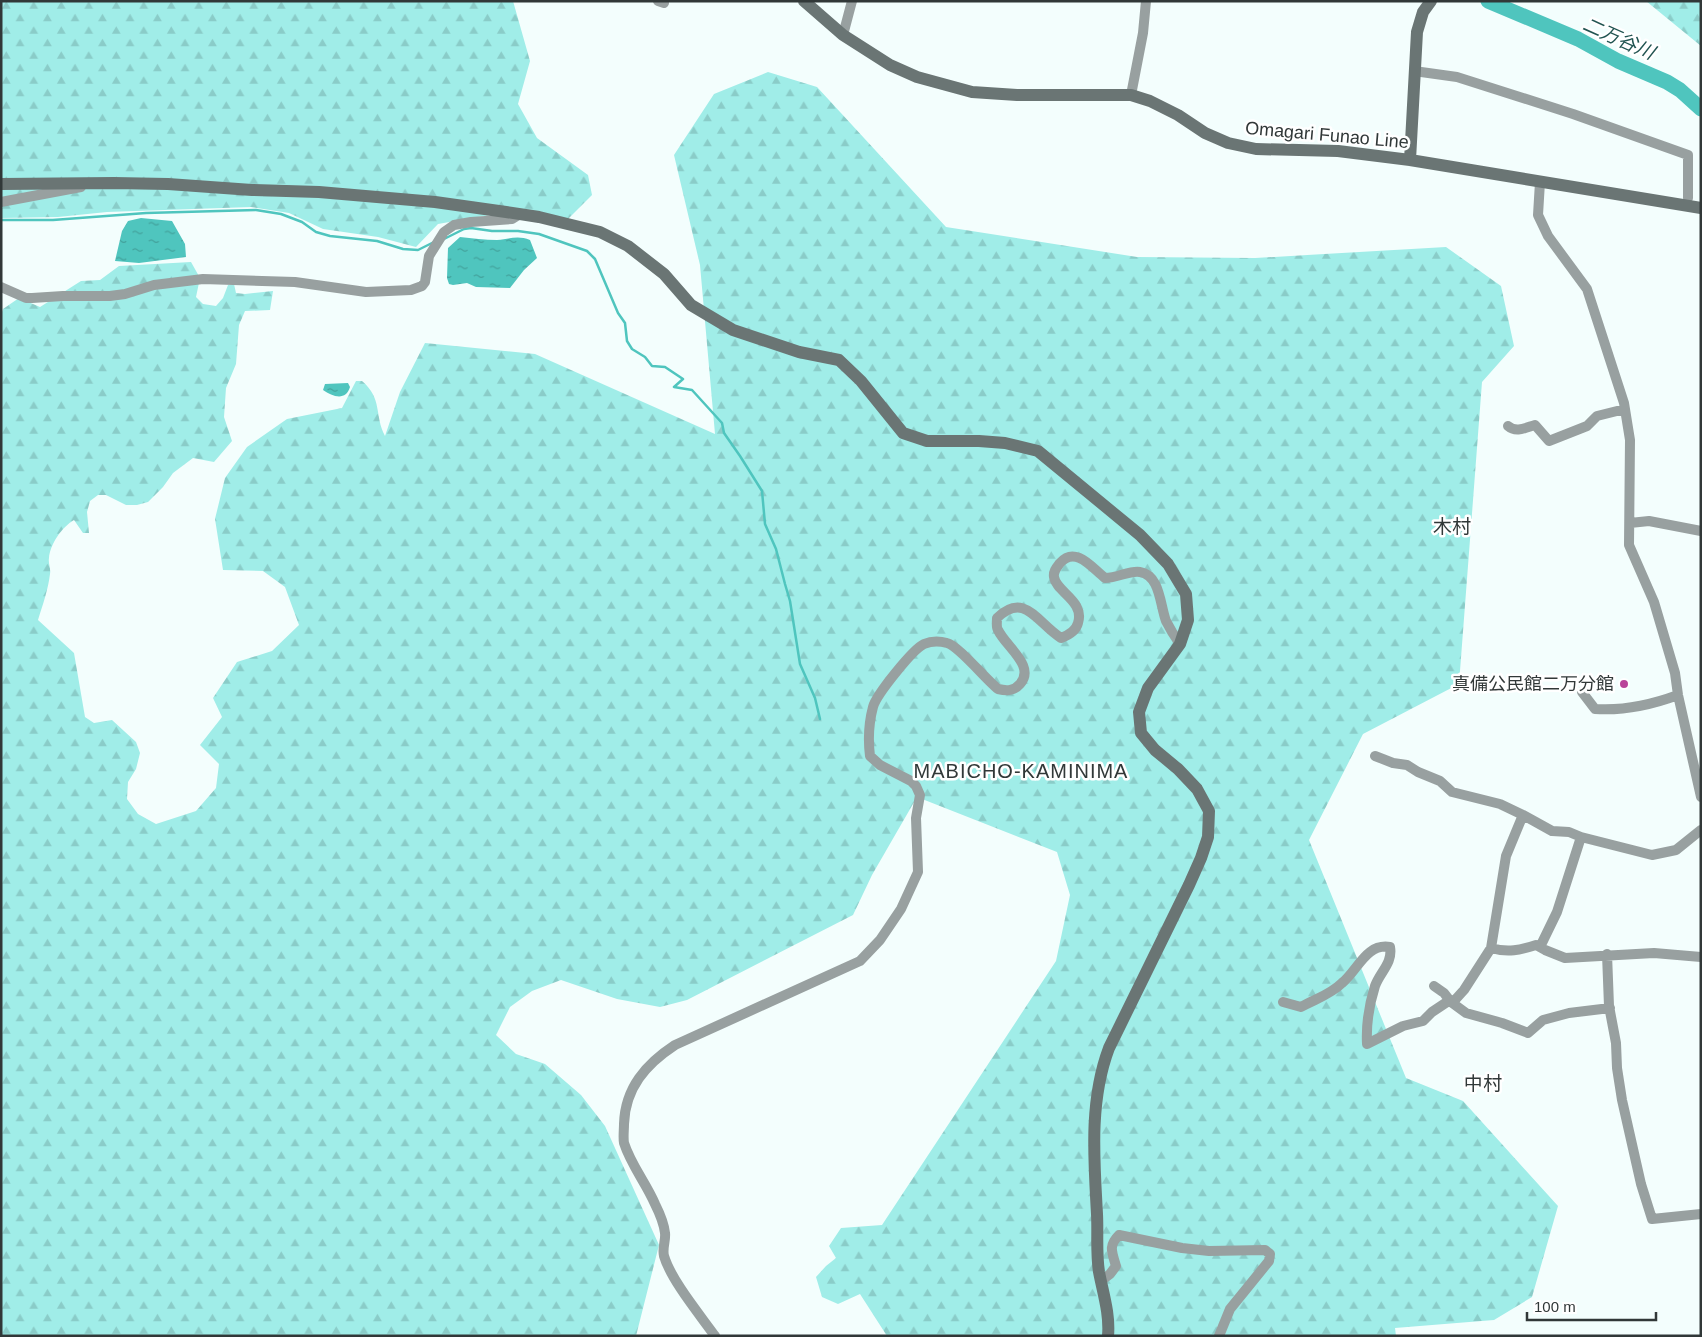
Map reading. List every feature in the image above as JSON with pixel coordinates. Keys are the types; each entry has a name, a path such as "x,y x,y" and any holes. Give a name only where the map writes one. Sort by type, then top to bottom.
{"street":[{"name":"Omagari Funao Line","path":"804,1 843,35 890,65 917,77 972,92 1016,95 1131,95 1150,101 1178,114 1205,133 1228,143 1256,149 1338,151 1410,160 1701,208"},
{"path":"843,35 852,1"},
{"path":"1131,95 1143,33 1146,1"},
{"path":"1410,160 1417,32 1423,12 1431,1"},
{"path":"1414,71 1457,77 1573,114 1688,155 1688,198"},
{"path":"1540,182 1538,215 1548,236 1587,289 1625,408 1630,440 1629,545 1654,602 1675,673 1678,696 1701,797"},
{"path":"1,184 168,184 252,190 319,192 435,202 520,214 600,232 628,246 664,274 691,305 733,330 799,352 839,360 861,381 903,433 927,441 988,441 1038,451 1140,534 1168,564 1186,594 1188,620 1180,644 1148,688 1139,712 1141,733 1155,750 1178,769 1197,789 1209,811 1208,837 1189,885 1109,1048 1097,1089 1093,1151 1099,1271 1109,1323 1108,1336"},
{"path":"1,202 95,184"},
{"path":"1,287 26,298 110,296 125,294 154,285 203,279 295,282 366,292 412,290 422,286 425,282 429,256 444,232 454,225 512,219 520,214"},
{"path":"1508,426 1512,430 1520,430 1535,425 1549,441 1587,426 1597,416 1625,408"},
{"path":"1630,523 1649,521 1701,531"},
{"path":"715,1336 676,1280 668,1265 664,1254 665,1232 655,1204 632,1162 624,1141 624,1111 629,1094 640,1077 660,1055 675,1045 860,960 880,940 901,909 918,872 916,818 920,795 916,786 911,781 880,765 870,756 870,728 874,704 880,695 915,651 924,644 936,641 950,643 954,646 998,689 1007,692 1017,688 1024,679 1025,667 997,628 997,618 1011,608 1021,607 1028,610 1061,638 1077,628 1080,619 1078,611 1054,577 1055,569 1059,564 1063,560 1072,557 1080,557 1106,578 1116,578 1128,572 1139,571 1147,574 1154,581 1166,620 1180,644"},
{"path":"1582,692 1596,709 1616,710 1637,708 1678,696"},
{"path":"1375,756 1407,766 1440,781 1452,792 1500,804 1552,831 1569,832 1581,837 1652,854 1676,850 1701,830"},
{"path":"1283,1002 1301,1007 1323,997 1342,983 1370,951 1382,946 1390,947 1392,955 1376,984 1366,1027 1366,1044 1403,1026 1423,1021 1447,1002 1454,1001 1464,990 1491,948 1506,856 1523,815"},
{"path":"1540,947 1557,912 1581,837"},
{"path":"1491,948 1504,952 1524,949 1536,944 1565,958 1590,958 1607,954 1654,953 1701,956"},
{"path":"1607,954 1610,1008 1616,1042 1622,1100 1641,1184 1652,1219 1701,1214"},
{"path":"1434,986 1466,1013 1502,1023 1528,1033 1543,1020 1569,1013 1610,1008"},
{"path":"1102,1280 1116,1266 1111,1249 1114,1240 1119,1235 1182,1248 1209,1251 1265,1250 1270,1254 1269,1261 1230,1309 1219,1336"}],"green space":[{"path":"1,1 513,1 530,61 518,104 537,138 588,175 592,195 568,219 501,213 438,224 416,247 378,237 323,229 289,213 251,207 107,212 58,217 1,218"},
{"path":"1646,1 1701,1 1701,46"},
{"path":"768,72 817,87 946,227 1137,257 1255,258 1446,247 1501,286 1514,346 1482,382 1459,684 1363,734 1309,840 1406,1078 1463,1101 1558,1206 1532,1297 1494,1320 1395,1328 1396,1336 887,1336 860,1294 838,1304 822,1297 816,1277 836,1258 829,1246 841,1228 882,1225 1056,961 1070,895 1057,852 917,797 872,875 853,915 687,1000 660,1007 617,999 561,980 532,991 510,1007 496,1035 516,1054 545,1064 581,1095 605,1126 659,1245 636,1336 1,1336 1,315 3,309 19,298 40,307 81,281 100,280 119,266 191,262 200,278 196,297 203,304 216,306 223,298 228,285 234,284 236,293 273,291 270,310 245,311 239,325 236,364 226,388 224,417 232,441 214,462 193,458 173,473 163,487 148,502 126,505 106,495 98,495 90,501 87,512 89,533 83,533 74,520 57,536 50,553 49,580 38,620 74,653 85,717 94,723 112,720 136,742 140,753 136,769 128,782 127,799 138,814 156,824 196,811 216,788 219,764 200,745 222,717 213,698 237,662 272,651 299,625 285,587 263,571 223,570 215,519 225,478 247,447 287,419 342,408 356,381 362,381 369,388 376,401 385,436 400,392 425,343 535,354 715,434 700,265 674,155 714,94"}],"water":[{"path":"141,218 172,221 185,244 186,257 139,263 115,261 122,231 128,221"},
{"path":"460,237 492,240 517,238 530,240 537,258 524,270 510,288 476,287 467,283 449,284 447,278 448,248"},
{"path":"348,383 350,387 346,394 342,396 335,396 323,390 325,384"}],"waterway":[{"name":"二万谷川","path":"1488,1 1578,39 1618,61 1667,82 1680,90 1701,109"},
{"path":"1,220 53,220 146,213 256,210 281,214 302,222 316,232 330,236 377,241 403,249 418,250 434,242"},
{"path":"444,239 464,229 471,228 492,231 518,231 539,234 587,251 595,259 618,313 625,323 627,341 632,349 645,357 652,366 665,367 683,379 674,387 692,390 722,423 724,433 762,491 765,524 776,549 790,601 800,664 815,698 820,719"}],"place":[{"name":"真備公民館二万分館","path":"1624,684"}],"district":[{"name":"木村","path":"1452,526"},
{"name":"MABICHO-KAMINIMA","path":"1021,771"},
{"name":"中村","path":"1483,1083"}]}
